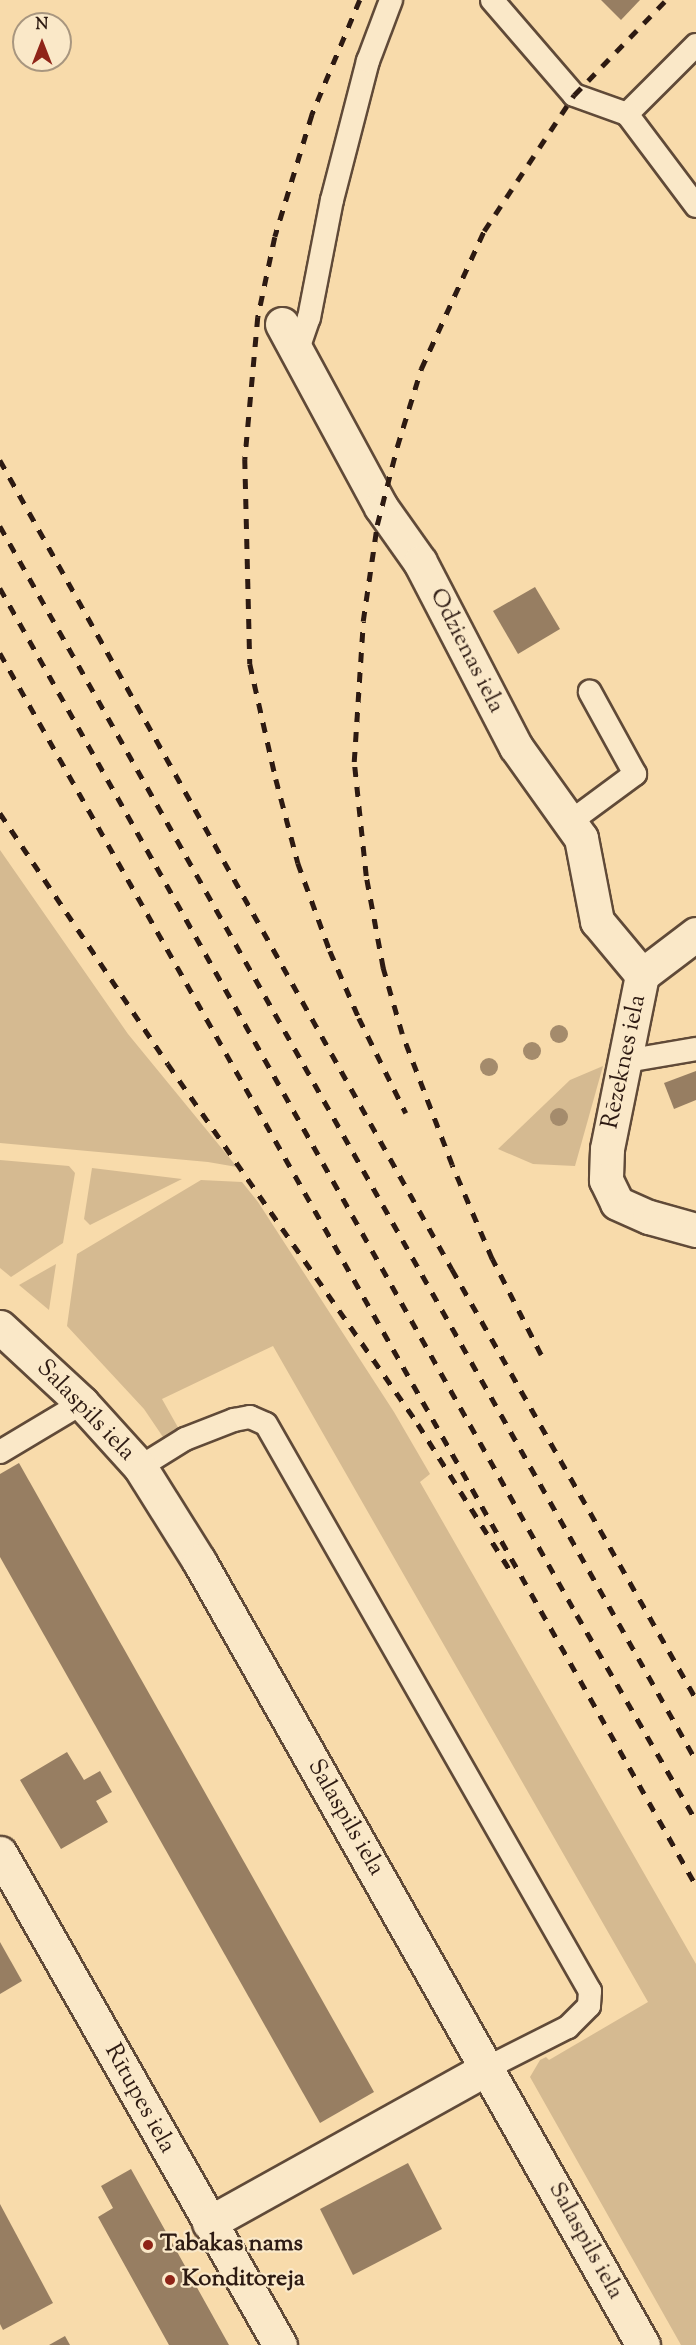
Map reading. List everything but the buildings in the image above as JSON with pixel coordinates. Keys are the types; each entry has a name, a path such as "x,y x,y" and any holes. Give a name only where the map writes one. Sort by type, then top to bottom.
{"street":[{"name":"Odzienas iela","path":"289,338 381,507 420,562 516,747 581,838 597,921 642,975"},
{"name":"Rēzeknes iela","path":"696,934 642,975 607,1149 606,1180 617,1203 649,1217 696,1230"},
{"name":"Salaspils iela","path":"0,1327 82,1403 140,1467 199,1561 644,2345"},
{"name":"Rītupes iela","path":"0,1853 280,2345"},
{"path":"209,2223 487,2068"}],"lane":[{"path":"289,338 309,318 332,200 368,61 391,0"},
{"path":"492,0 574,95 627,114 696,206"},
{"path":"627,114 696,45"},
{"path":"570,822 635,774 590,692"},
{"path":"626,1061 696,1048"},
{"path":"0,1452 82,1403"},
{"path":"140,1467 185,1439 234,1420 250,1417 267,1424 590,1991 589,2006 567,2027 487,2068"}],"shaded area":[{"path":"0,850 128,1034 237,1167 208,1162 0,1143"},
{"path":"603,1066 575,1166 533,1164 498,1149 570,1080"},
{"path":"0,1160 69,1166 75,1173 63,1243 11,1277 0,1268"},
{"path":"92,1168 182,1179 90,1225 84,1219"},
{"path":"201,1180 242,1182 258,1202 394,1412 430,1474 420,1482 696,1964 696,2345 681,2345 530,2077 540,2060 546,2057 549,2060 648,2002 273,1346 162,1399 180,1431 165,1440 144,1409 67,1326 77,1254"},
{"path":"56,1264 49,1310 19,1285"}],"railway":[{"path":"360,0 312,115 275,237 258,317 245,459 250,664 298,863 330,951 359,1018 406,1113"},
{"path":"541,1355 492,1259 452,1165 402,1034 383,968 366,876 354,762 363,621 377,525 397,447 421,369 484,231 574,95 666,0"},
{"path":"0,460 452,1269 696,1698"},
{"path":"0,526 696,1760"},
{"path":"0,588 577,1615 696,1820"},
{"path":"0,653 696,1885"},
{"path":"0,813 168,1064 418,1424 513,1575"}],"place":[{"name":"Tabakas nams","path":"148,2245"},
{"name":"Konditoreja","path":"170,2280"}]}
